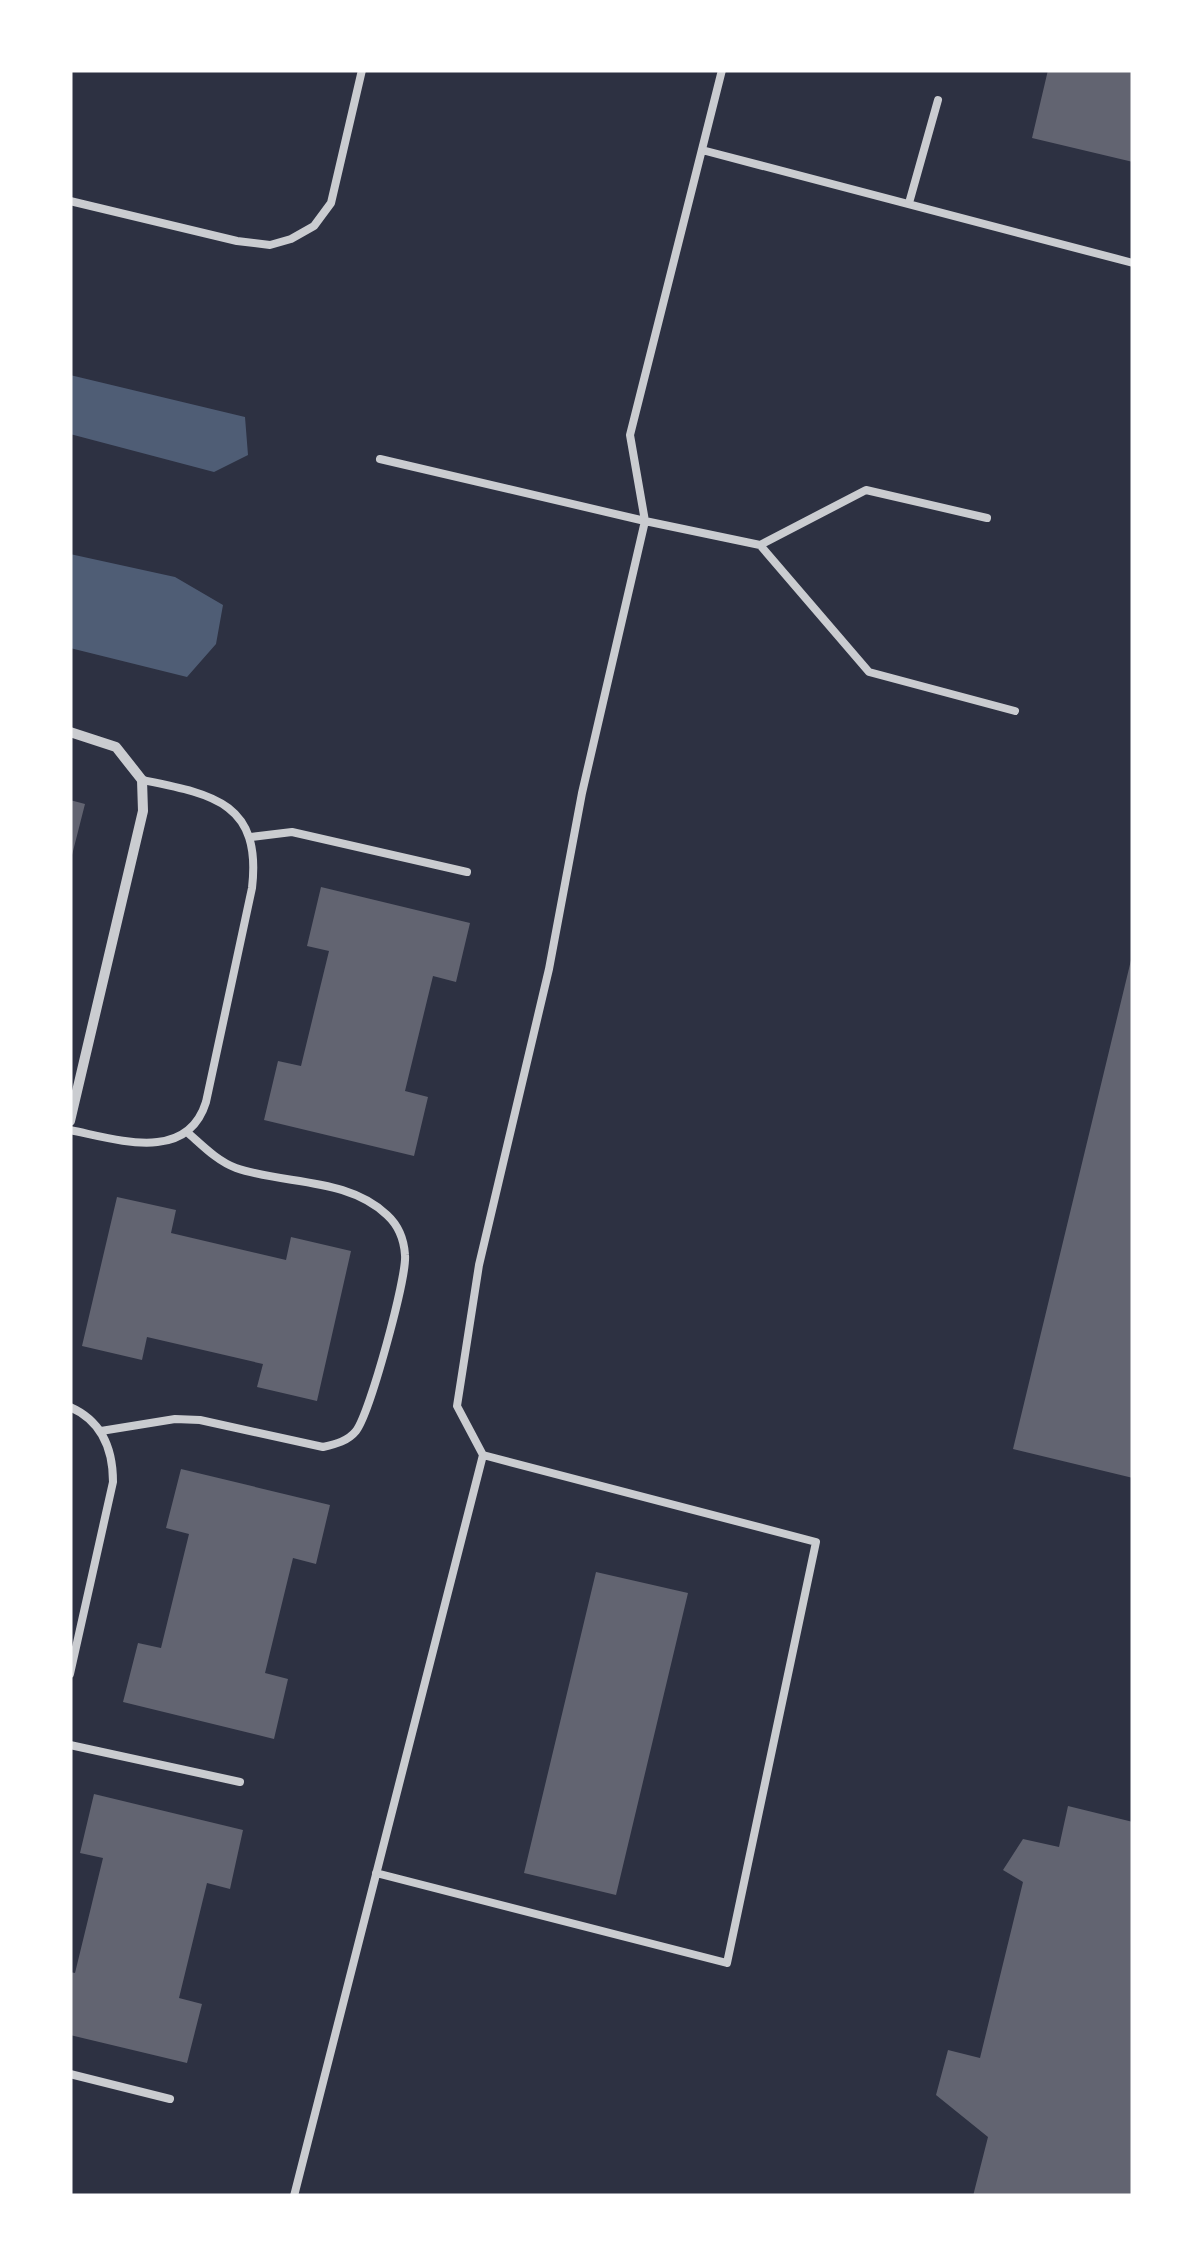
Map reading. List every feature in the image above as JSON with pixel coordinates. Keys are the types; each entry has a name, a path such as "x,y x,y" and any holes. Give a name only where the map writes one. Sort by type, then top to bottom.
{"street":[{"path":"70,732 116,747 142,780 138,836 73,1095 70,1121"}],"lane":[{"path":"70,201 237,241 270,245 291,240 314,226 331,202 362,70"},
{"path":"294,2196 482,1454 457,1406 479,1264 549,968 582,793 644,522 630,434 722,70"},
{"path":"909,204 938,100"},
{"path":"702,150 1133,264"},
{"path":"380,459 644,522 760,545 868,672 1015,711"},
{"path":"760,545 866,490 986,518"},
{"path":"70,1130 154,1144 188,1132 203,1113 252,888 256,861 252,837 240,816 220,800 198,791 142,780"},
{"path":"252,837 292,832 467,872"},
{"path":"101,1431 175,1418 324,1448 355,1434 369,1409 406,1260 398,1225 368,1200 329,1186 235,1167 216,1157 188,1132"},
{"path":"70,1407 101,1431 110,1449 112,1482 70,1674"},
{"path":"376,1873 727,1963 816,1542 482,1454"},
{"path":"70,1745 240,1782"},
{"path":"70,2074 170,2100"}],"water":[{"path":"70,375 245,417 248,455 214,472 70,434"},
{"path":"70,554 175,577 223,605 216,644 187,677 70,648"}],"building":[{"path":"1048,70 1133,70 1133,162 1032,138"},
{"path":"70,800 85,804 71,859 70,859"},
{"path":"321,887 470,923 456,982 433,976 405,1091 428,1097 414,1156 264,1120 278,1061 301,1066 329,951 307,946"},
{"path":"1133,956 1133,1478 1013,1449"},
{"path":"117,1197 176,1210 171,1233 286,1260 291,1237 351,1251 317,1401 257,1387 263,1364 147,1337 142,1360 82,1346"},
{"path":"181,1469 330,1505 316,1564 293,1558 265,1673 288,1679 274,1739 123,1702 138,1643 161,1648 189,1534 166,1528"},
{"path":"596,1572 688,1593 616,1895 524,1873"},
{"path":"94,1794 243,1830 230,1889 207,1883 179,1998 202,2004 187,2063 70,2035 70,1972 75,1973 103,1858 80,1853"},
{"path":"1068,1806 1133,1822 1133,2196 973,2196 988,2137 936,2095 948,2050 980,2058 1023,1882 1003,1870 1023,1839 1059,1847"}]}
